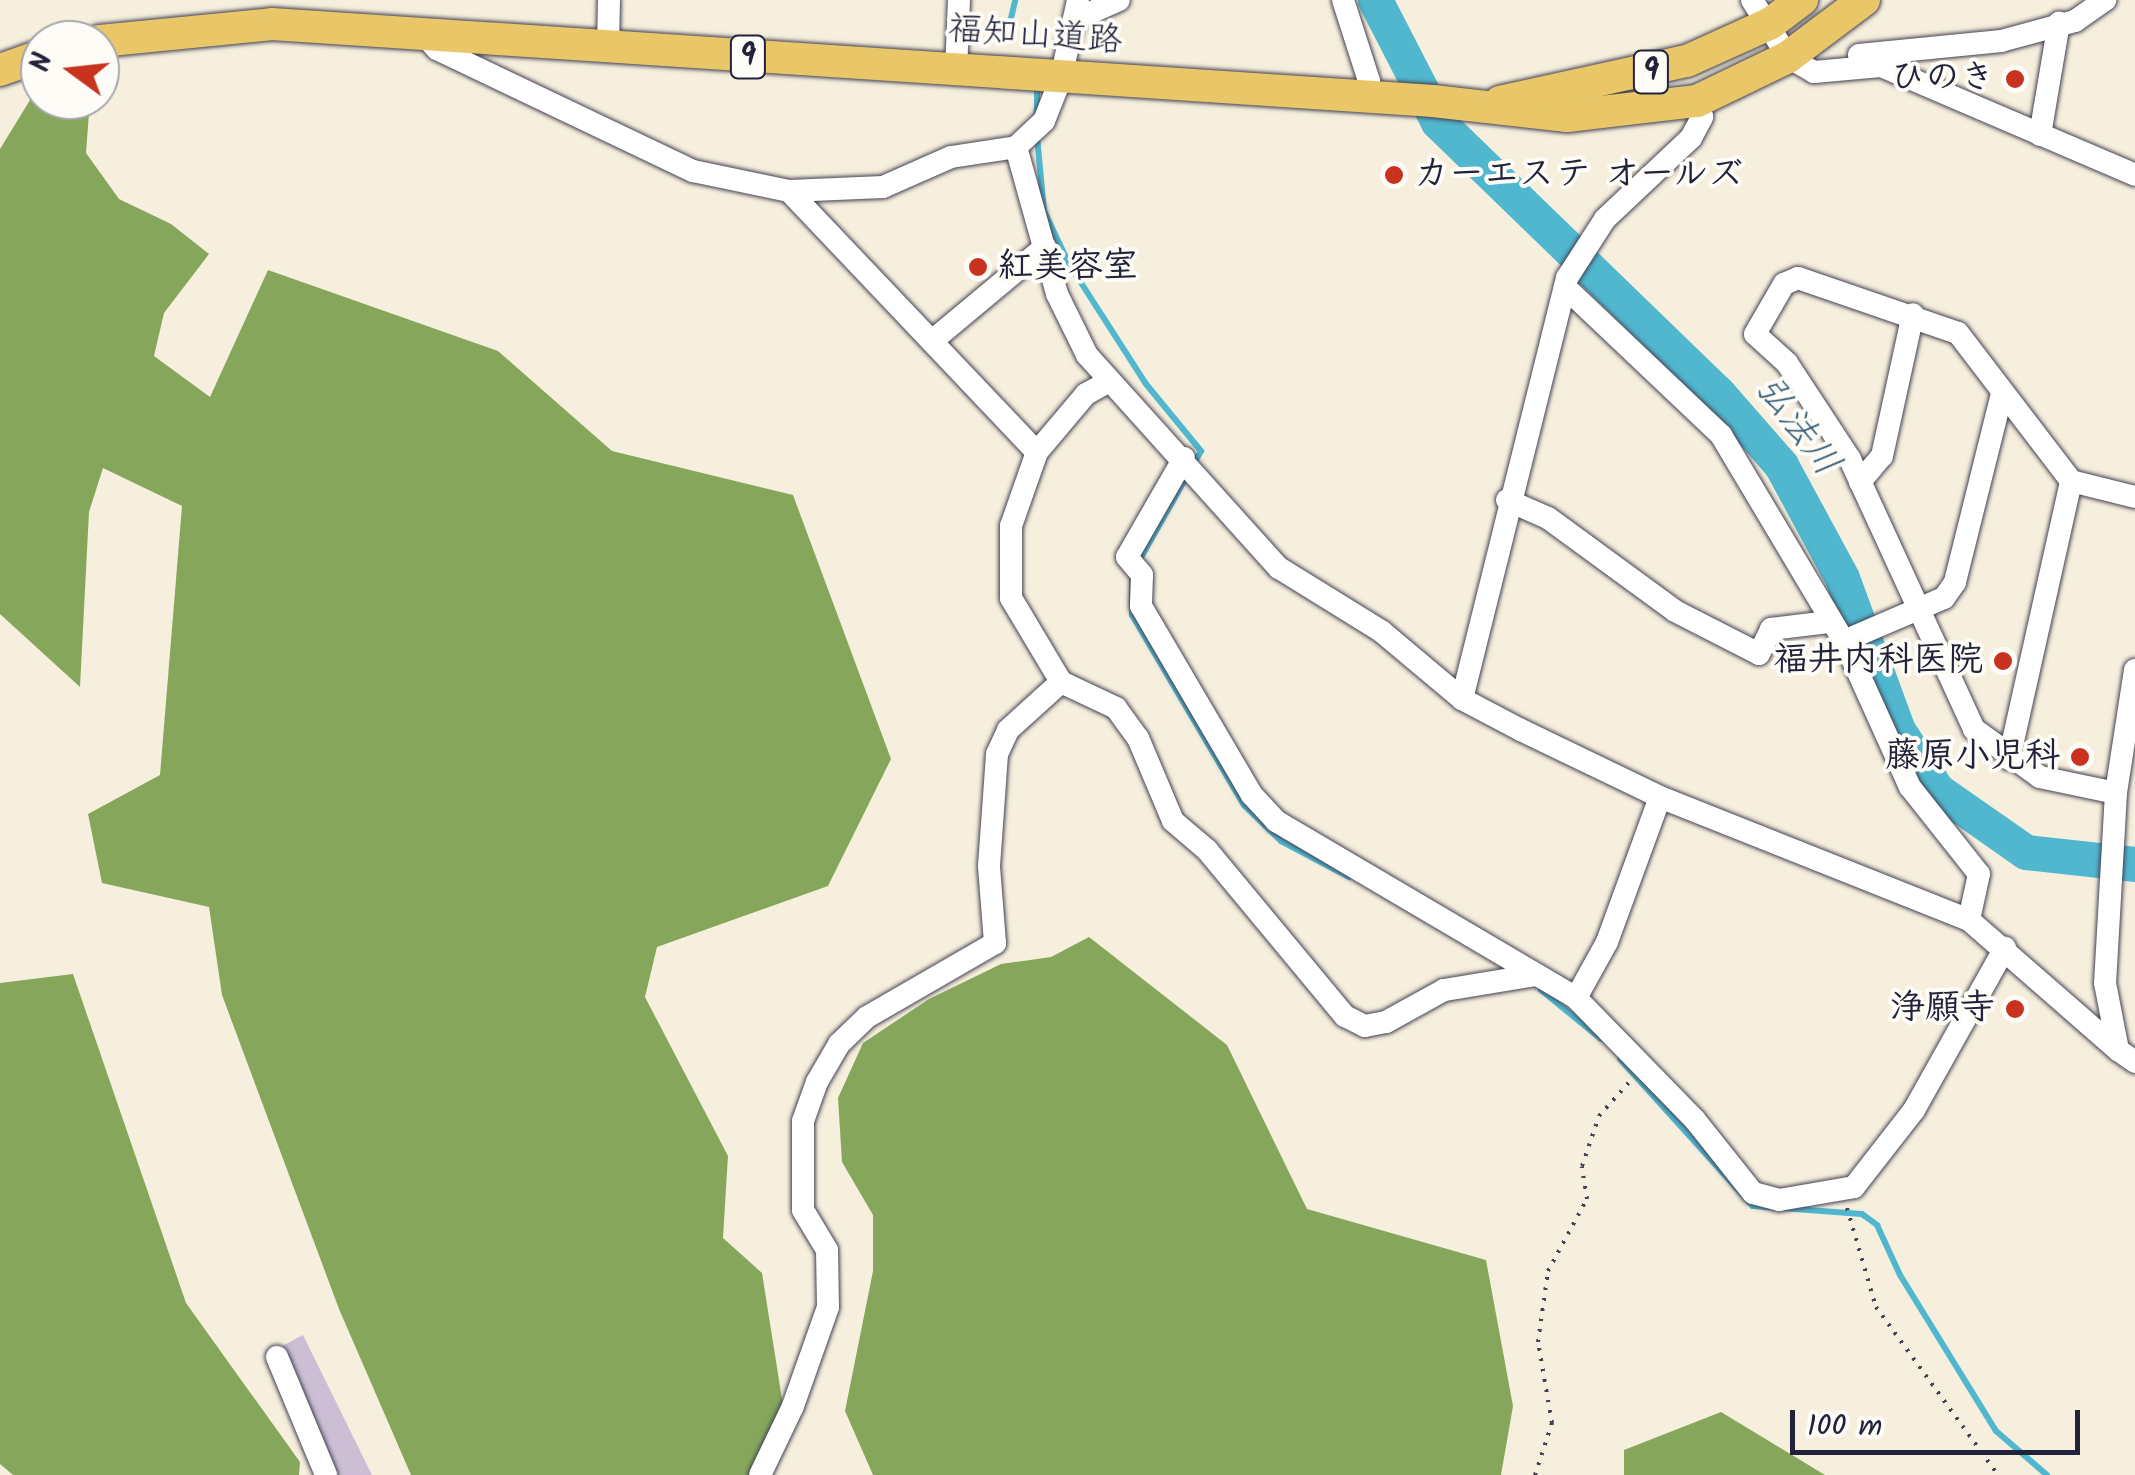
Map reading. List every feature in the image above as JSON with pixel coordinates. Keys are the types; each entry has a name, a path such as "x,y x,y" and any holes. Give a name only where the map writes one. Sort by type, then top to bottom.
{"highway":[{"name":"福知山道路","path":"1486,106 1669,67 1761,11 1802,0"},
{"name":"福知山道路","path":"120,40 272,24 1433,101 1567,116 1697,101 1788,57 1864,0"}],"street":[{"path":"608,48 609,0"},
{"path":"956,71 959,0"},
{"path":"422,33 437,49 693,171 789,190 883,187 952,157 1016,146 1044,121 1061,78 1076,10 1119,0"},
{"path":"1344,0 1369,81 1382,99"},
{"path":"1788,57 1822,66 1844,56 2001,41 2059,23 2105,0"},
{"path":"1761,11 1788,57 1820,73 1849,64 1881,66 2135,176"},
{"path":"2040,135 2059,23"},
{"path":"1462,700 1507,500 1565,287 1605,219 1691,138 1702,117 1697,101"},
{"path":"1016,146 1056,294 1106,382 1184,458 1279,568 1381,631 1462,700 1660,797 1968,920 2127,1056"},
{"path":"789,190 1037,452"},
{"path":"932,341 1045,247"},
{"path":"2116,793 2040,777 2009,759 1974,730 1860,482 1787,363 1755,334 1784,284 1798,278 1958,332 2071,481 2135,497"},
{"path":"1565,287 1722,435 1828,622 1844,641 1910,787 1979,874 1968,920"},
{"path":"1860,482 1882,456 1913,314"},
{"path":"1106,382 1086,394 1037,452 1011,526 1011,598 1061,682 1116,708 1138,738 1173,821 1208,850 1345,1016 1365,1026 1376,1024 1444,990 1536,975"},
{"path":"1844,641 1944,598 1955,582 2002,393"},
{"path":"1184,458 1134,566 1141,606 1225,752 1276,821 1576,998 1644,1066 1753,1194 1779,1200 1842,1193 1914,1110 2005,948"},
{"path":"2009,759 2071,481"},
{"path":"1507,500 1548,518 1675,611 1759,654 1770,629 1828,622"},
{"path":"2127,1056 2104,983 2116,793 2135,670"},
{"path":"760,1475 794,1406 828,1306 828,1250 803,1210 803,1120 816,1082 839,1044 867,1017 995,943 989,866 996,754 1008,730 1061,682"},
{"path":"1576,998 1607,942 1660,797"},
{"path":"277,1357 326,1475"}],"path":[{"path":"1535,1475 1552,1423 1538,1342 1548,1271 1587,1200 1582,1166 1599,1116 1644,1066"},
{"path":"1842,1193 1876,1307 1998,1475"}],"shaded area":[{"path":"303,1335 372,1475 316,1475 269,1353"}],"green space":[{"path":"20,116 20,120 88,120 86,153 119,199 171,224 209,254 164,313 154,356 210,397 268,270 498,351 612,451 793,495 891,759 828,886 657,947 645,997 728,1156 723,1238 762,1273 785,1418 764,1475 411,1475 339,1309 222,995 209,907 102,883 88,814 160,775 182,506 103,468 89,512 80,687 0,614 0,149"},
{"path":"1089,937 1227,1045 1307,1209 1486,1260 1513,1406 1501,1475 873,1475 845,1411 873,1271 873,1215 842,1162 838,1098 863,1043 929,999 1001,964 1051,957"},
{"path":"73,974 186,1303 300,1462 299,1475 13,1475 0,1464 0,983"},
{"path":"1721,1412 1825,1475 1624,1475 1624,1450"}],"waterway":[{"path":"1009,27 1015,0"},
{"name":"弘法川","path":"1375,0 1438,122 1718,393 1781,465 1842,578 1898,730 1937,790 2026,852 2135,864"},
{"path":"1037,89 1037,113"},
{"path":"1037,136 1044,211 1069,264 1146,384 1201,451 1138,563"},
{"path":"1132,574 1132,615 1244,805 1281,841 1349,877"},
{"path":"1541,990 1601,1039"},
{"path":"1620,1059 1753,1206 1862,1214 1877,1225 1900,1275 1996,1431 2047,1475"}],"place":[{"name":"ひのき","path":"2015,79"},
{"name":"カーエステ オールズ","path":"1394,175"},
{"name":"紅美容室","path":"978,267"},
{"name":"福井内科医院","path":"2003,661"},
{"name":"藤原小児科","path":"2080,757"},
{"name":"浄願寺","path":"2015,1009"}]}
